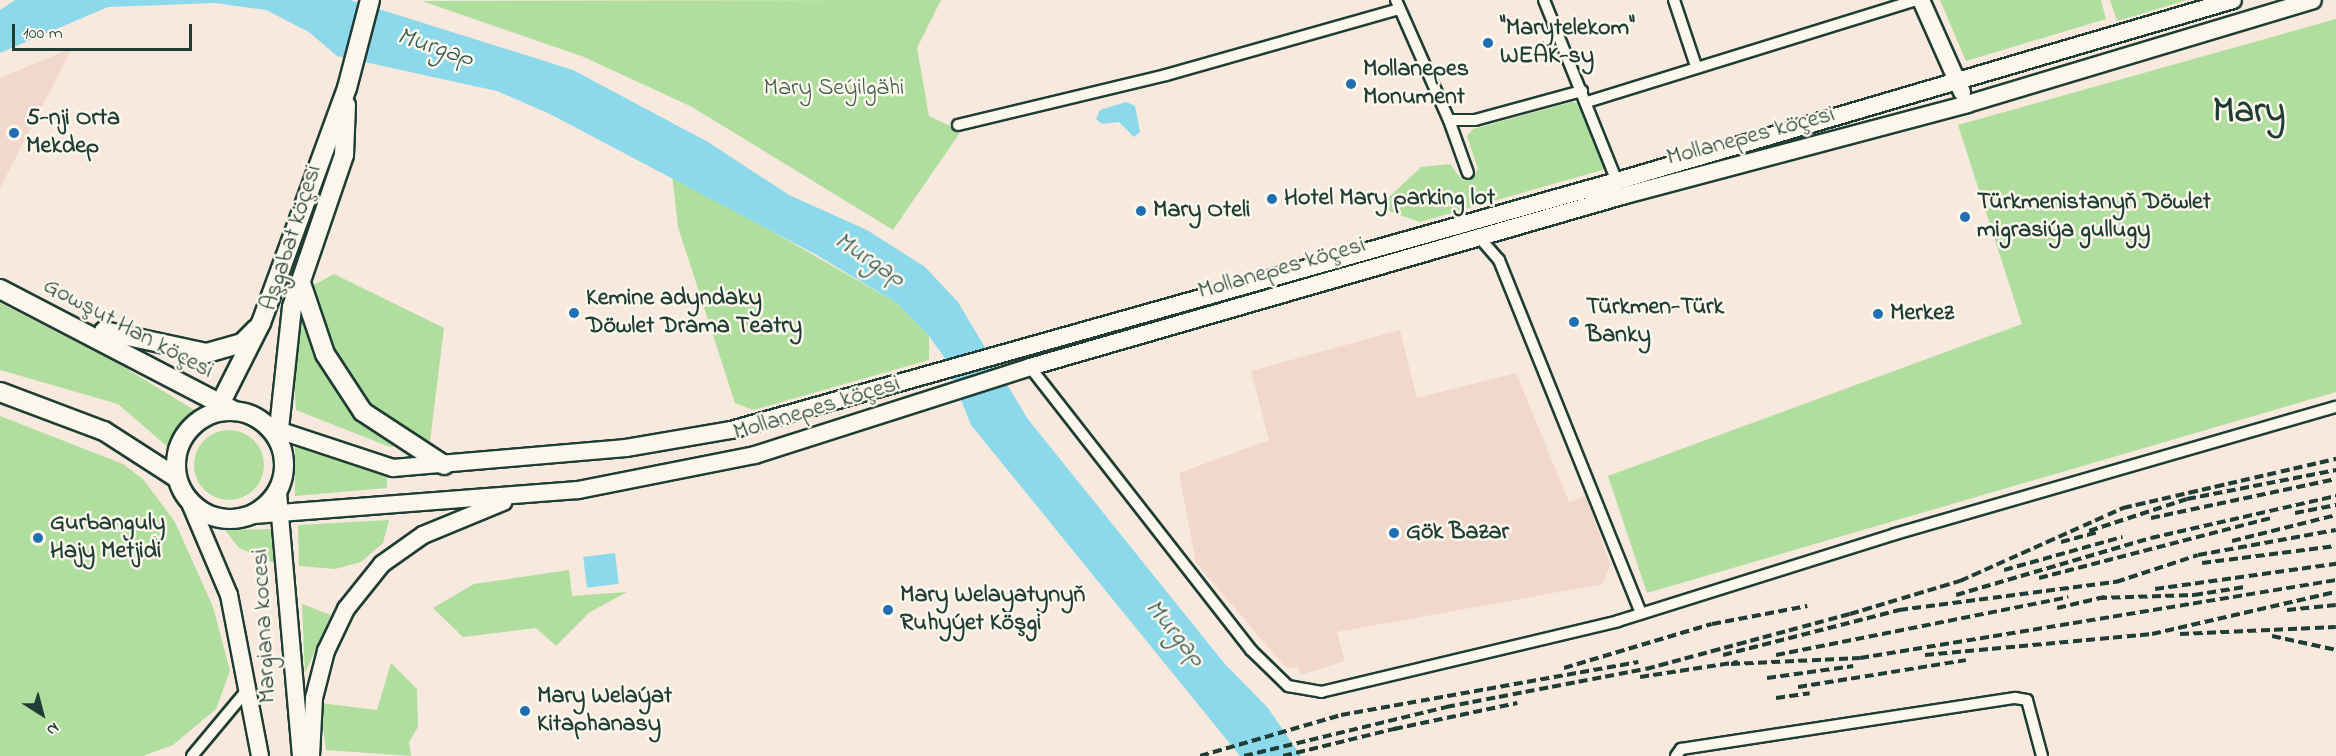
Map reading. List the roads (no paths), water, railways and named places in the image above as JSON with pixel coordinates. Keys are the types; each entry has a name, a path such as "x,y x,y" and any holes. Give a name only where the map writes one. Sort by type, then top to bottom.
{"main road":[{"name":"Aşgabat köçesi","path":"275,432 282,372 301,283 344,155 347,88 369,0"},
{"name":"Aşgabat köçesi","path":"223,409 261,323 347,88"},
{"path":"301,283 325,354 363,412 444,465"},
{"name":"Gowşut Han köçesi","path":"0,290 68,321 223,409"},
{"path":"68,321 187,353 242,343 261,323"},
{"path":"0,392 104,431 177,478 190,503 220,519 254,514 278,493 285,465 275,432 223,409 184,438 177,478"}],"street":[{"path":"1544,0 1587,102 1620,189"},
{"path":"1674,0 1696,66"},
{"path":"1587,102 1696,66 1916,0"},
{"path":"1920,0 1967,104"},
{"name":"Mollanepes köçesi","path":"254,514 534,493 652,479 755,455 1022,370 1479,237 1620,189 2233,0"},
{"name":"Mollanepes köçesi","path":"275,432 393,468 626,448 731,430 848,401 1008,353 1620,189 1967,104 2313,0"},
{"path":"958,125 1166,75 1397,5 1449,120 1468,173"},
{"path":"1449,120 1475,120 1582,91"},
{"path":"1479,237 1499,260 1641,614"},
{"path":"1022,370 1251,650 1288,686 1321,692 1641,614 1895,534 2336,407"},
{"path":"848,401 855,422"},
{"name":"Margiana kocesi","path":"278,493 301,756"},
{"path":"311,756 314,698 326,651 346,609 382,564 444,525 534,493"},
{"name":"Margiana kocesi","path":"190,503 229,595 260,756"},
{"path":"192,756 247,690"},
{"path":"1676,756 1681,749 2015,698 2028,700 2042,756"}],"water":[{"name":"Murgap","path":"15,0 350,0 573,70 708,142 789,195 867,230 925,267 958,302 1027,418 1224,663 1268,708 1301,756 1240,756 971,425 944,357 929,336 897,303 815,254 552,115 497,91 337,56 309,32 266,10 215,3 108,7 0,53 0,10"},
{"path":"1126,102 1135,106 1140,132 1134,137 1119,122 1102,124 1096,119 1100,110"},
{"path":"615,553 619,584 587,588 583,557"}],"railway":[{"path":"1244,756 1446,707 1646,669 1850,614 1960,581 2123,508 2336,459"},
{"path":"2089,531 2187,499 2336,470"},
{"path":"2151,518 2336,479"},
{"path":"1956,595 2151,538 2336,496"},
{"path":"2295,513 2336,505"},
{"path":"2232,541 2336,515"},
{"path":"2039,578 2271,518"},
{"path":"1723,655 1899,610 2116,582 2198,555 2336,530"},
{"path":"2061,542 2099,532"},
{"path":"2004,570 2122,537"},
{"path":"2202,563 2336,546"},
{"path":"2155,589 2336,564"},
{"path":"1731,664 1860,658 2336,580"},
{"path":"2098,598 2194,595 2244,587"},
{"path":"1925,655 2152,634 2336,592"},
{"path":"1776,655 2068,597"},
{"path":"2057,608 2105,597"},
{"path":"2287,610 2336,605"},
{"path":"1564,668 1712,624 1807,606"},
{"path":"2180,634 2336,627"},
{"path":"2272,636 2336,650"},
{"path":"1798,687 1966,660"},
{"path":"1200,756 1341,715 1638,662"},
{"path":"1640,677 1738,662"},
{"path":"1767,678 1853,666"},
{"path":"1776,698 1810,693"},
{"path":"1394,729 1517,703"},
{"path":"1283,756 1402,727"}],"place":[{"name":"\"Marytelekom\" WEAK-sy","path":"1488,43"},
{"name":"Mollanepes Monument","path":"1351,84"},
{"name":"5-nji Orta Mekdep","path":"14,133"},
{"name":"Hotel Mary parking lot","path":"1272,199"},
{"name":"Mary Oteli","path":"1141,211"},
{"name":"Türkmenistanyň Döwlet migrasiýa gullugy","path":"1965,217"},
{"name":"Kemine adyndaky Döwlet Drama Teatry","path":"574,313"},
{"name":"Merkez","path":"1878,314"},
{"name":"Türkmen-Türk Banky","path":"1574,322"},
{"name":"Gök Bazar","path":"1394,533"},
{"name":"Gurbanguly Hajy Metjidi","path":"38,538"},
{"name":"Mary Welayatynyň Ruhyýet Köşgi","path":"888,610"},
{"name":"Mary Welaýat Kitaphanasy","path":"525,711"}],"district":[{"name":"Mary","path":"2249,113"}],"park label":[{"name":"Mary Seýilgähi","path":"834,89"}]}
